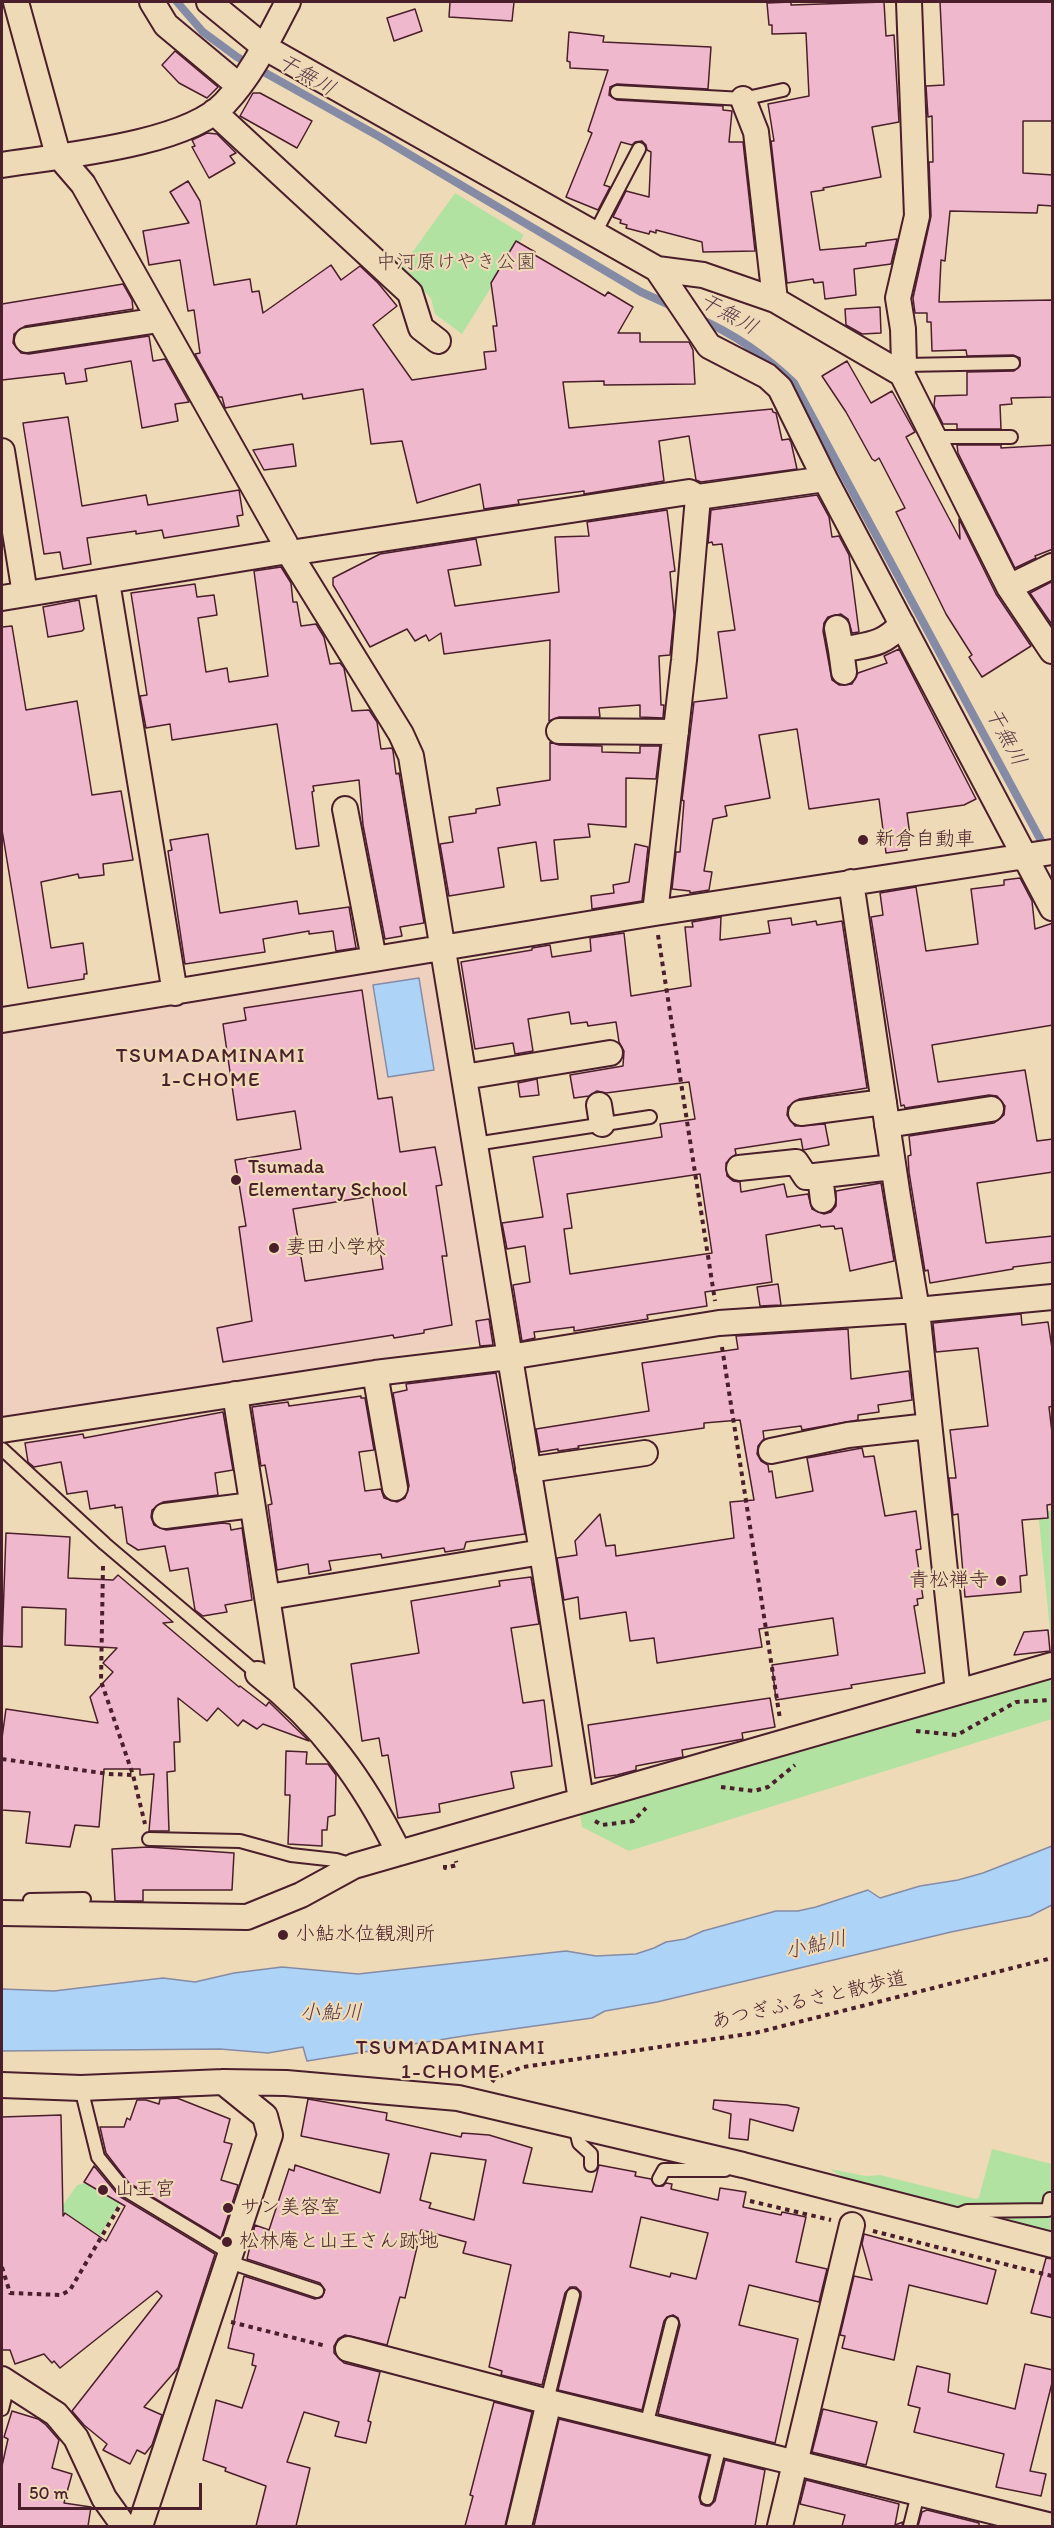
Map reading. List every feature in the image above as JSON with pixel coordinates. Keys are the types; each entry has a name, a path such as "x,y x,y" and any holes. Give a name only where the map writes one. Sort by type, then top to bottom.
{"street":[{"path":"16,2 58,155 83,184 289,552 401,734 411,756 581,1800"},
{"path":"152,2 166,25 242,80"},
{"path":"209,2 261,51 594,235 661,275 709,346 767,376 780,388 825,479 902,624 1037,854 1053,908"},
{"path":"2,165 153,138 188,127 214,112 242,80 288,2"},
{"path":"909,2 917,216 898,298 903,330 903,370 933,437 1009,587 1053,651"},
{"path":"743,99 756,132 775,300"},
{"path":"214,112 410,293 421,328 438,341"},
{"path":"661,275 703,275 775,300 903,370"},
{"path":"27,340 159,320"},
{"path":"2,459 13,596 689,492 698,498 825,479"},
{"path":"655,913 676,732 698,498"},
{"path":"1009,587 1053,566"},
{"path":"107,582 175,993"},
{"path":"841,650 879,643 890,638 902,624"},
{"path":"559,731 676,732"},
{"path":"343,825 374,959"},
{"path":"2,1020 655,913 1037,854"},
{"path":"851,882 893,1167 917,1310 958,1692"},
{"path":"464,1077 582,1047 610,1053"},
{"path":"801,1113 991,1109"},
{"path":"739,1168 796,1162 806,1177 893,1167"},
{"path":"820,1176 823,1200"},
{"path":"2,1430 375,1373 509,1357 719,1323 917,1310 1053,1297"},
{"path":"375,1373 399,1474"},
{"path":"236,1394 282,1692"},
{"path":"786,1454 848,1435 929,1426"},
{"path":"528,1470 645,1453"},
{"path":"165,1516 252,1504"},
{"path":"268,1597 542,1552"},
{"path":"2,1913 247,1917 301,1895 354,1866 1053,1665"},
{"path":"258,1674 282,1692 349,1765 375,1805 399,1853"},
{"path":"5,2382 56,2414 76,2438 104,2498 140,2526 270,2135 265,2116 223,2082"},
{"path":"2,2085 81,2088 223,2082 286,2083 458,2098 735,2164 1053,2245"},
{"path":"780,2526 852,2225"},
{"path":"348,2349 548,2402 1053,2526"},
{"path":"519,2526 548,2402"}],"lane":[{"path":"617,92 743,99 783,90"},
{"path":"594,235 639,149"},
{"path":"903,370 1013,363"},
{"path":"933,437 1011,437"},
{"path":"475,1144 600,1115 651,1117"},
{"path":"2,1449 105,1544 258,1674"},
{"path":"149,1839 240,1841 291,1855 336,1860 354,1866"},
{"path":"29,1914 30,1900 84,1899"},
{"path":"81,2088 98,2157 128,2192 230,2253 238,2265 317,2291"},
{"path":"575,2126 579,2143 591,2154 591,2165"},
{"path":"659,2179 664,2170 727,2170 735,2164"},
{"path":"951,2218 966,2211 1048,2210 1050,2199"},
{"path":"548,2402 573,2295"},
{"path":"646,2426 672,2323"},
{"path":"2,2409 5,2382"},
{"path":"707,2498 720,2445"},
{"path":"910,2526 918,2494"}],"path":[{"path":"105,1544 101,1681 133,1775 149,1839"},
{"path":"2,1760 133,1775"},
{"name":"あつぎふるさと散歩道","path":"479,2103 495,2078 523,2067 756,2033 1053,1958"},
{"path":"2,2266 10,2293 61,2295 70,2290 128,2192"},
{"path":"750,2201 1053,2276"},
{"path":"210,2317 338,2349 348,2349"}],"shaded area":[{"name":"Tsumada Elementary School","path":"425,955 440,965 492,1330 482,1342 2,1418 2,1030"}],"green space":[{"name":"中河原けやき公園","path":"455,193 524,235 462,334 435,314 431,298 401,268"},
{"path":"1038,1511 1052,1511 1052,1650"},
{"path":"1052,1673 1052,1719 629,1851 582,1827 579,1807"},
{"path":"992,2149 1052,2164 1052,2237 849,2181 830,2169 866,2176 880,2175 976,2199 979,2197"},
{"path":"85,2183 106,2196 114,2183 126,2193 100,2236 71,2218 48,2227 77,2185"}],"water":[{"path":"419,978 434,1070 388,1077 373,985"},
{"name":"小鮎川","path":"1052,1846 1052,1905 1030,1916 951,1932 657,2002 605,2011 592,2018 307,2061 303,2047 268,2053 220,2049 2,2051 2,1989 54,1991 163,1978 195,1982 234,1973 282,1967 358,1974 566,1951 596,1956 636,1954 666,1942 685,1939 703,1931 776,1911 798,1911 816,1907 868,1890 880,1898 920,1886 958,1880 983,1873"}],"building":[{"path":"450,2 514,2 512,21 449,17"},
{"path":"791,2 791,5 884,2 886,36 894,35 899,122 872,127 881,177 811,192 820,250 866,246 866,243 897,239 891,264 854,269 856,295 825,299 823,282 814,283 813,279 787,283 771,141 774,141 768,104 809,96 806,33 772,34 767,3"},
{"path":"940,2 1053,2 1053,121 1023,121 1023,173 1053,175 1053,206 1038,205 1037,213 950,211 945,261 941,260 939,302 1053,300 1053,397 1011,398 1012,404 1000,405 1001,429 957,429 957,424 943,424 934,406 935,396 967,395 967,372 1014,371 1020,366 1020,358 1013,355 967,356 966,350 932,351 931,322 927,322 927,313 915,313 913,298 931,216 929,162 933,162 932,116 928,117 926,86 944,85"},
{"path":"415,9 422,31 394,41 387,18"},
{"path":"569,32 604,36 603,42 711,47 708,89 617,84 610,87 609,95 617,100 723,106 723,110 732,111 729,142 743,142 755,251 703,252 702,242 656,230 656,233 650,231 649,234 626,228 627,225 613,217 626,191 649,197 651,152 647,150 642,141 632,145 621,142 604,185 610,187 598,210 566,197 592,133 588,131 608,70 570,68 570,62 567,61"},
{"path":"175,51 218,87 207,98 179,83 162,65"},
{"path":"253,93 260,93 312,121 297,148 240,116"},
{"path":"207,133 217,134 236,153 230,156 235,163 209,178 192,147 195,146 192,140"},
{"path":"188,181 200,201 214,285 250,279 252,292 259,291 263,313 331,265 341,280 360,266 397,306 373,325 412,380 486,369 484,352 496,351 493,326 497,326 491,283 516,241 535,252 533,254 605,296 608,292 633,307 618,333 640,333 640,342 689,342 693,350 695,384 604,385 604,381 563,382 569,428 772,409 776,413 782,440 789,439 791,442 797,469 701,482 696,480 689,436 659,441 664,481 584,494 584,491 518,500 519,504 484,509 480,484 417,503 402,441 371,444 363,389 303,399 302,394 225,408 222,397 219,397 195,354 200,353 194,310 188,311 180,260 149,265 143,231 189,223 170,192"},
{"path":"123,284 132,300 133,309 25,326 14,334 13,343 21,353 29,354 149,336 153,361 165,359 189,402 175,404 178,421 142,428 131,361 85,369 87,381 66,384 64,373 2,380 2,304"},
{"path":"880,307 881,333 862,334 846,325 845,309"},
{"path":"847,361 871,403 892,391 915,432 906,437 960,539 959,519 996,594 1031,646 982,677 969,657 972,655 946,614 896,512 905,508 879,458 875,461 872,459 846,412 822,376"},
{"path":"68,417 82,506 146,495 148,505 239,490 243,515 237,516 239,526 164,538 162,530 87,538 91,564 63,569 60,552 44,554 23,423"},
{"path":"293,444 296,466 264,470 253,450"},
{"path":"957,445 1001,445 1001,448 1053,445 1053,549 1015,568 958,453"},
{"path":"817,495 829,517 832,537 839,536 849,555 859,632 852,633 848,619 841,614 828,617 824,623 823,631 832,680 839,685 852,684 858,673 887,663 884,656 899,649 976,799 964,805 907,813 910,836 905,836 907,850 886,853 879,799 809,809 797,729 759,735 770,798 725,806 727,816 713,819 704,871 712,872 709,890 690,893 690,891 672,889 676,852 680,852 684,801 682,800 694,702 727,698 718,632 735,630 722,544 708,543 711,510"},
{"path":"667,510 675,571 670,572 674,615 670,655 659,656 661,705 664,705 663,718 640,717 640,705 599,708 600,717 559,717 549,721 550,640 444,654 441,633 429,641 426,635 415,641 407,629 370,647 333,585 333,578 380,554 476,539 481,565 448,570 455,606 559,592 555,537 589,536 587,522"},
{"path":"281,567 291,583 293,602 297,602 301,626 316,624 324,637 330,664 340,663 344,668 352,711 369,710 377,722 381,749 392,748 393,751 396,774 399,773 424,923 400,927 402,936 385,939 363,825 359,780 313,786 319,846 296,849 277,724 172,740 170,724 146,728 140,696 147,695 131,593 195,584 197,597 214,595 217,615 198,618 206,672 227,668 229,682 268,676 254,571"},
{"path":"1051,582 1053,585 1053,626 1030,593"},
{"path":"79,600 84,629 48,637 43,607"},
{"path":"12,626 26,710 77,701 92,795 121,791 133,860 103,864 104,875 79,878 78,874 41,882 51,948 83,943 87,974 84,974 84,979 28,988 2,830 2,627"},
{"path":"550,742 559,745 602,746 602,752 640,753 640,746 660,746 656,779 626,778 626,827 588,824 590,837 554,840 558,879 541,881 536,842 498,848 504,887 449,896 440,844 453,842 449,817 476,813 476,809 500,805 497,788 550,780"},
{"path":"208,834 220,913 297,901 299,914 349,907 356,948 336,951 333,931 309,934 309,931 263,939 265,952 185,964 168,851 172,850 170,840"},
{"path":"635,844 648,847 642,901 592,909 591,896 614,893 613,885 629,882"},
{"path":"1020,878 1032,901 1035,929 1053,923 1053,1025 932,1045 938,1082 1025,1070 1037,1141 1053,1139 1053,1172 977,1183 986,1243 1053,1236 1053,1262 1013,1267 1013,1269 930,1283 928,1270 925,1271 909,1172 908,1156 911,1155 909,1136 994,1123 1004,1115 1005,1106 997,1096 989,1095 905,1108 904,1105 901,1106 871,917 883,915 880,893 916,887 926,951 978,944 971,889 1004,885 1004,880"},
{"path":"721,917 720,940 770,933 768,921 791,918 792,925 816,921 817,925 842,921 867,1088 799,1099 788,1107 787,1115 795,1126 825,1124 829,1145 803,1150 801,1139 735,1149 736,1154 726,1163 727,1176 733,1181 740,1182 741,1192 784,1184 787,1197 808,1194 812,1209 824,1214 831,1212 836,1206 836,1191 881,1183 894,1261 850,1271 842,1228 835,1229 834,1226 821,1227 820,1225 766,1235 772,1282 705,1292 707,1306 647,1315 648,1319 574,1331 574,1327 534,1332 535,1338 522,1341 513,1285 530,1282 525,1246 507,1249 502,1223 543,1217 533,1157 662,1137 660,1124 695,1119 689,1082 606,1093 597,1091 589,1096 574,1098 570,1075 623,1066 624,1051 619,1042 616,1022 588,1026 587,1022 571,1024 569,1012 528,1019 533,1051 515,1054 513,1043 475,1049 461,962 550,945 552,957 591,951 590,938 624,933 631,996 691,986 685,927 693,927 692,922","holes":["700,1174 712,1253 570,1274 564,1229 572,1228 567,1194"]},
{"path":"362,990 378,1099 392,1097 400,1152 435,1147 442,1185 436,1186 447,1256 442,1256 452,1325 394,1338 393,1335 223,1362 217,1328 252,1321 239,1227 246,1226 235,1160 301,1149 295,1111 237,1120 223,1024 246,1020 244,1008","holes":["372,1196 383,1269 305,1281 293,1209"]},
{"path":"537,1079 539,1095 520,1097 518,1083"},
{"path":"778,1284 781,1305 760,1306 757,1287"},
{"path":"1021,1314 1022,1325 1048,1322 1053,1355 1053,1406 1049,1407 1053,1441 1053,1504 1047,1505 1048,1518 1022,1520 1027,1575 1020,1576 1021,1592 965,1597 958,1514 953,1515 949,1478 956,1478 950,1430 988,1426 978,1348 936,1352 933,1323"},
{"path":"489,1319 493,1345 480,1346 476,1321"},
{"path":"848,1329 851,1379 909,1371 912,1400 878,1405 879,1412 858,1415 858,1420 802,1430 801,1426 763,1431 764,1439 758,1446 757,1454 761,1461 768,1465 769,1472 772,1471 776,1498 813,1491 807,1458 862,1448 864,1457 874,1456 885,1516 916,1511 921,1549 916,1550 923,1598 917,1599 918,1605 914,1606 925,1673 776,1700 772,1665 838,1655 833,1618 759,1629 762,1647 657,1663 654,1638 630,1641 626,1612 580,1619 578,1597 564,1600 557,1558 577,1555 575,1541 600,1514 606,1546 615,1545 616,1556 734,1538 730,1502 754,1500 740,1420 704,1423 704,1428 540,1452 536,1429 649,1411 642,1363 738,1349 736,1336"},
{"path":"496,1373 525,1534 466,1542 464,1549 445,1552 444,1548 382,1558 381,1554 329,1561 331,1570 309,1574 308,1564 277,1570 268,1505 272,1504 265,1465 261,1466 252,1407 288,1402 289,1406 361,1396 365,1398 374,1450 359,1452 365,1491 381,1489 384,1498 397,1502 405,1498 409,1486 393,1393 407,1390 406,1384"},
{"path":"223,1412 233,1470 215,1473 218,1495 163,1502 152,1510 151,1517 154,1525 166,1530 223,1523 230,1524 231,1530 242,1528 252,1600 225,1605 227,1612 203,1616 195,1610 188,1568 170,1571 165,1546 138,1550 127,1543 122,1507 115,1508 115,1505 90,1509 87,1491 67,1494 61,1462 34,1467 28,1462 25,1443 83,1434 84,1438"},
{"path":"6,1533 70,1537 68,1578 113,1580 118,1575 173,1622 163,1623 239,1687 266,1706 269,1702 309,1741 263,1724 257,1729 243,1720 238,1726 218,1708 207,1721 178,1698 180,1742 174,1742 175,1771 167,1772 169,1831 149,1831 154,1774 140,1775 140,1769 104,1769 99,1827 75,1825 70,1847 26,1843 30,1812 2,1810 2,1738 6,1709 98,1723 90,1697 113,1672 103,1663 117,1648 65,1645 66,1609 22,1607 22,1647 2,1646"},
{"path":"531,1577 539,1624 511,1628 523,1703 544,1700 552,1766 511,1772 514,1788 439,1804 440,1812 398,1818 388,1755 382,1756 379,1738 362,1741 351,1664 419,1653 411,1601 500,1586 499,1581"},
{"path":"1048,1630 1050,1651 1014,1655 1024,1632"},
{"path":"770,1698 775,1727 742,1733 743,1739 682,1750 683,1757 636,1766 636,1770 617,1775 595,1778 588,1725"},
{"path":"286,1751 307,1752 306,1764 328,1764 336,1775 335,1815 328,1817 327,1830 322,1830 322,1846 288,1844 290,1795 285,1795"},
{"path":"148,1847 234,1853 232,1890 143,1890 143,1901 115,1901 112,1849"},
{"path":"177,2098 230,2119 224,2142 232,2144 221,2180 238,2185 221,2238 129,2183 106,2153 100,2127 124,2127 127,2118 130,2120 137,2100 159,2104 160,2099"},
{"path":"308,2099 387,2113 386,2120 461,2137 462,2133 489,2135 532,2148 523,2183 592,2192 599,2165 636,2172 635,2176 651,2179 656,2186 672,2184 671,2189 718,2200 720,2188 746,2192 743,2207 781,2215 782,2212 806,2217 796,2262 827,2269 819,2302 749,2285 739,2325 798,2339 775,2443 658,2414 680,2325 678,2318 673,2315 664,2321 642,2410 558,2390 581,2297 581,2292 576,2287 570,2287 565,2293 542,2385 501,2375 502,2371 489,2367 511,2265 463,2253 466,2242 421,2230 405,2298 400,2297 387,2345 345,2335 338,2339 334,2346 334,2353 344,2363 380,2372 368,2421 371,2422 366,2443 335,2436 339,2422 304,2412 287,2462 310,2468 296,2526 256,2526 266,2486 203,2460 216,2400 242,2408 256,2366 252,2365 254,2354 228,2348 244,2276 315,2299 322,2297 325,2290 320,2283 247,2259 255,2225 269,2230 289,2169 294,2171 295,2165 380,2193 389,2154 301,2136","holes":["431,2153 486,2160 474,2220 429,2208 431,2203 420,2200","641,2217 708,2233 696,2279 671,2273 670,2277 630,2267"]},
{"path":"714,2100 787,2105 799,2108 793,2131 750,2119 748,2140 729,2138 731,2114 713,2109"},
{"path":"61,2115 63,2216 65,2213 106,2241 125,2206 84,2182 94,2166 119,2196 215,2254 178,2368 144,2407 162,2415 152,2445 145,2454 137,2450 130,2464 103,2450 107,2444 84,2425 72,2411 162,2296 157,2291 60,2368 44,2354 15,2364 10,2350 2,2350 2,2117"},
{"path":"864,2234 996,2270 987,2304 909,2285 894,2360 842,2348 845,2336 840,2335 854,2276 872,2280 862,2244"},
{"path":"1046,2258 1053,2259 1053,2318 1031,2313"},
{"path":"1025,2364 1053,2370 1053,2379 1030,2471 1046,2474 1041,2496 996,2487 1004,2454 914,2432 920,2408 908,2405 917,2366 950,2374 948,2392 1015,2409"},
{"path":"494,2402 532,2412 505,2526 465,2526 473,2496 470,2495"},
{"path":"823,2409 877,2422 866,2465 812,2452"},
{"path":"12,2411 38,2419 59,2440 52,2468 72,2474 64,2503 91,2507 88,2526 2,2526 2,2466 8,2439 4,2437"},
{"path":"559,2419 709,2456 699,2497 701,2504 706,2506 710,2506 715,2501 725,2460 765,2470 755,2526 534,2526"},
{"path":"806,2480 899,2504 895,2525 903,2522 902,2526 842,2526 845,2515 800,2504"},
{"path":"927,2510 979,2523 979,2526 918,2526 922,2512"}],"waterway":[{"name":"干無川","path":"177,2 203,32 237,57 380,137 641,292 674,307"},
{"name":"干無川","path":"698,318 749,346 794,383 1045,848"}],"place":[{"name":"新倉自動車","path":"863,840"},
{"name":"Tsumada Elementary School","path":"236,1180"},
{"name":"妻田小学校","path":"274,1248"},
{"name":"青松禅寺","path":"1001,1581"},
{"name":"小鮎水位観測所","path":"283,1935"},
{"name":"山王宮","path":"103,2190"},
{"name":"サン美容室","path":"228,2208"},
{"name":"松林庵と山王さん跡地","path":"227,2242"}],"district":[{"name":"TSUMADAMINAMI 1-CHOME","path":"211,1069"},
{"name":"TSUMADAMINAMI 1-CHOME","path":"451,2061"}]}
